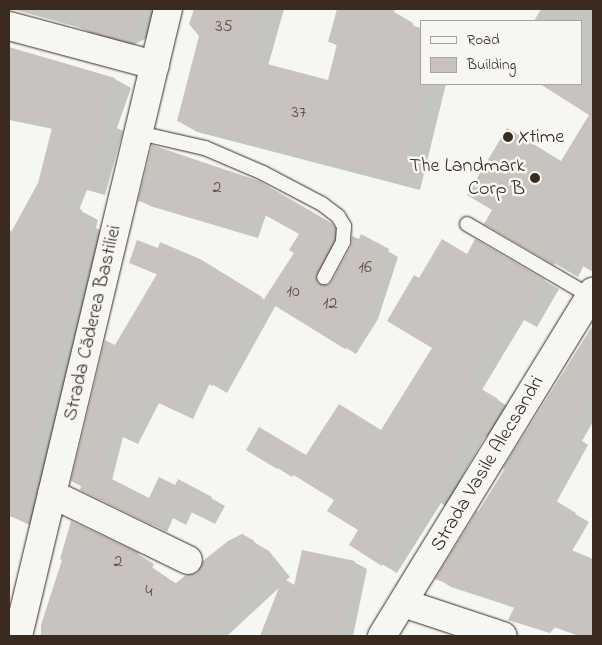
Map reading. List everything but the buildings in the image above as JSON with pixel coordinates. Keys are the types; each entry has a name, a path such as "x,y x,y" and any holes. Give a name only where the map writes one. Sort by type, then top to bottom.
{"street":[{"name":"Strada Căderea Bastiliei","path":"18,636 168,9"},
{"path":"9,26 155,65"},
{"name":"Strada Vasile Alecsandri","path":"382,636 592,294"},
{"path":"52,494 188,560"},
{"path":"403,603 503,636"}],"lane":[{"path":"139,133 205,148 264,173 322,204 338,216 344,226 343,242 324,277"},
{"path":"467,224 592,294"}],"place":[{"name":"Xtime","path":"508,137"},
{"name":"The Landmark Corp B","path":"535,178"}]}
